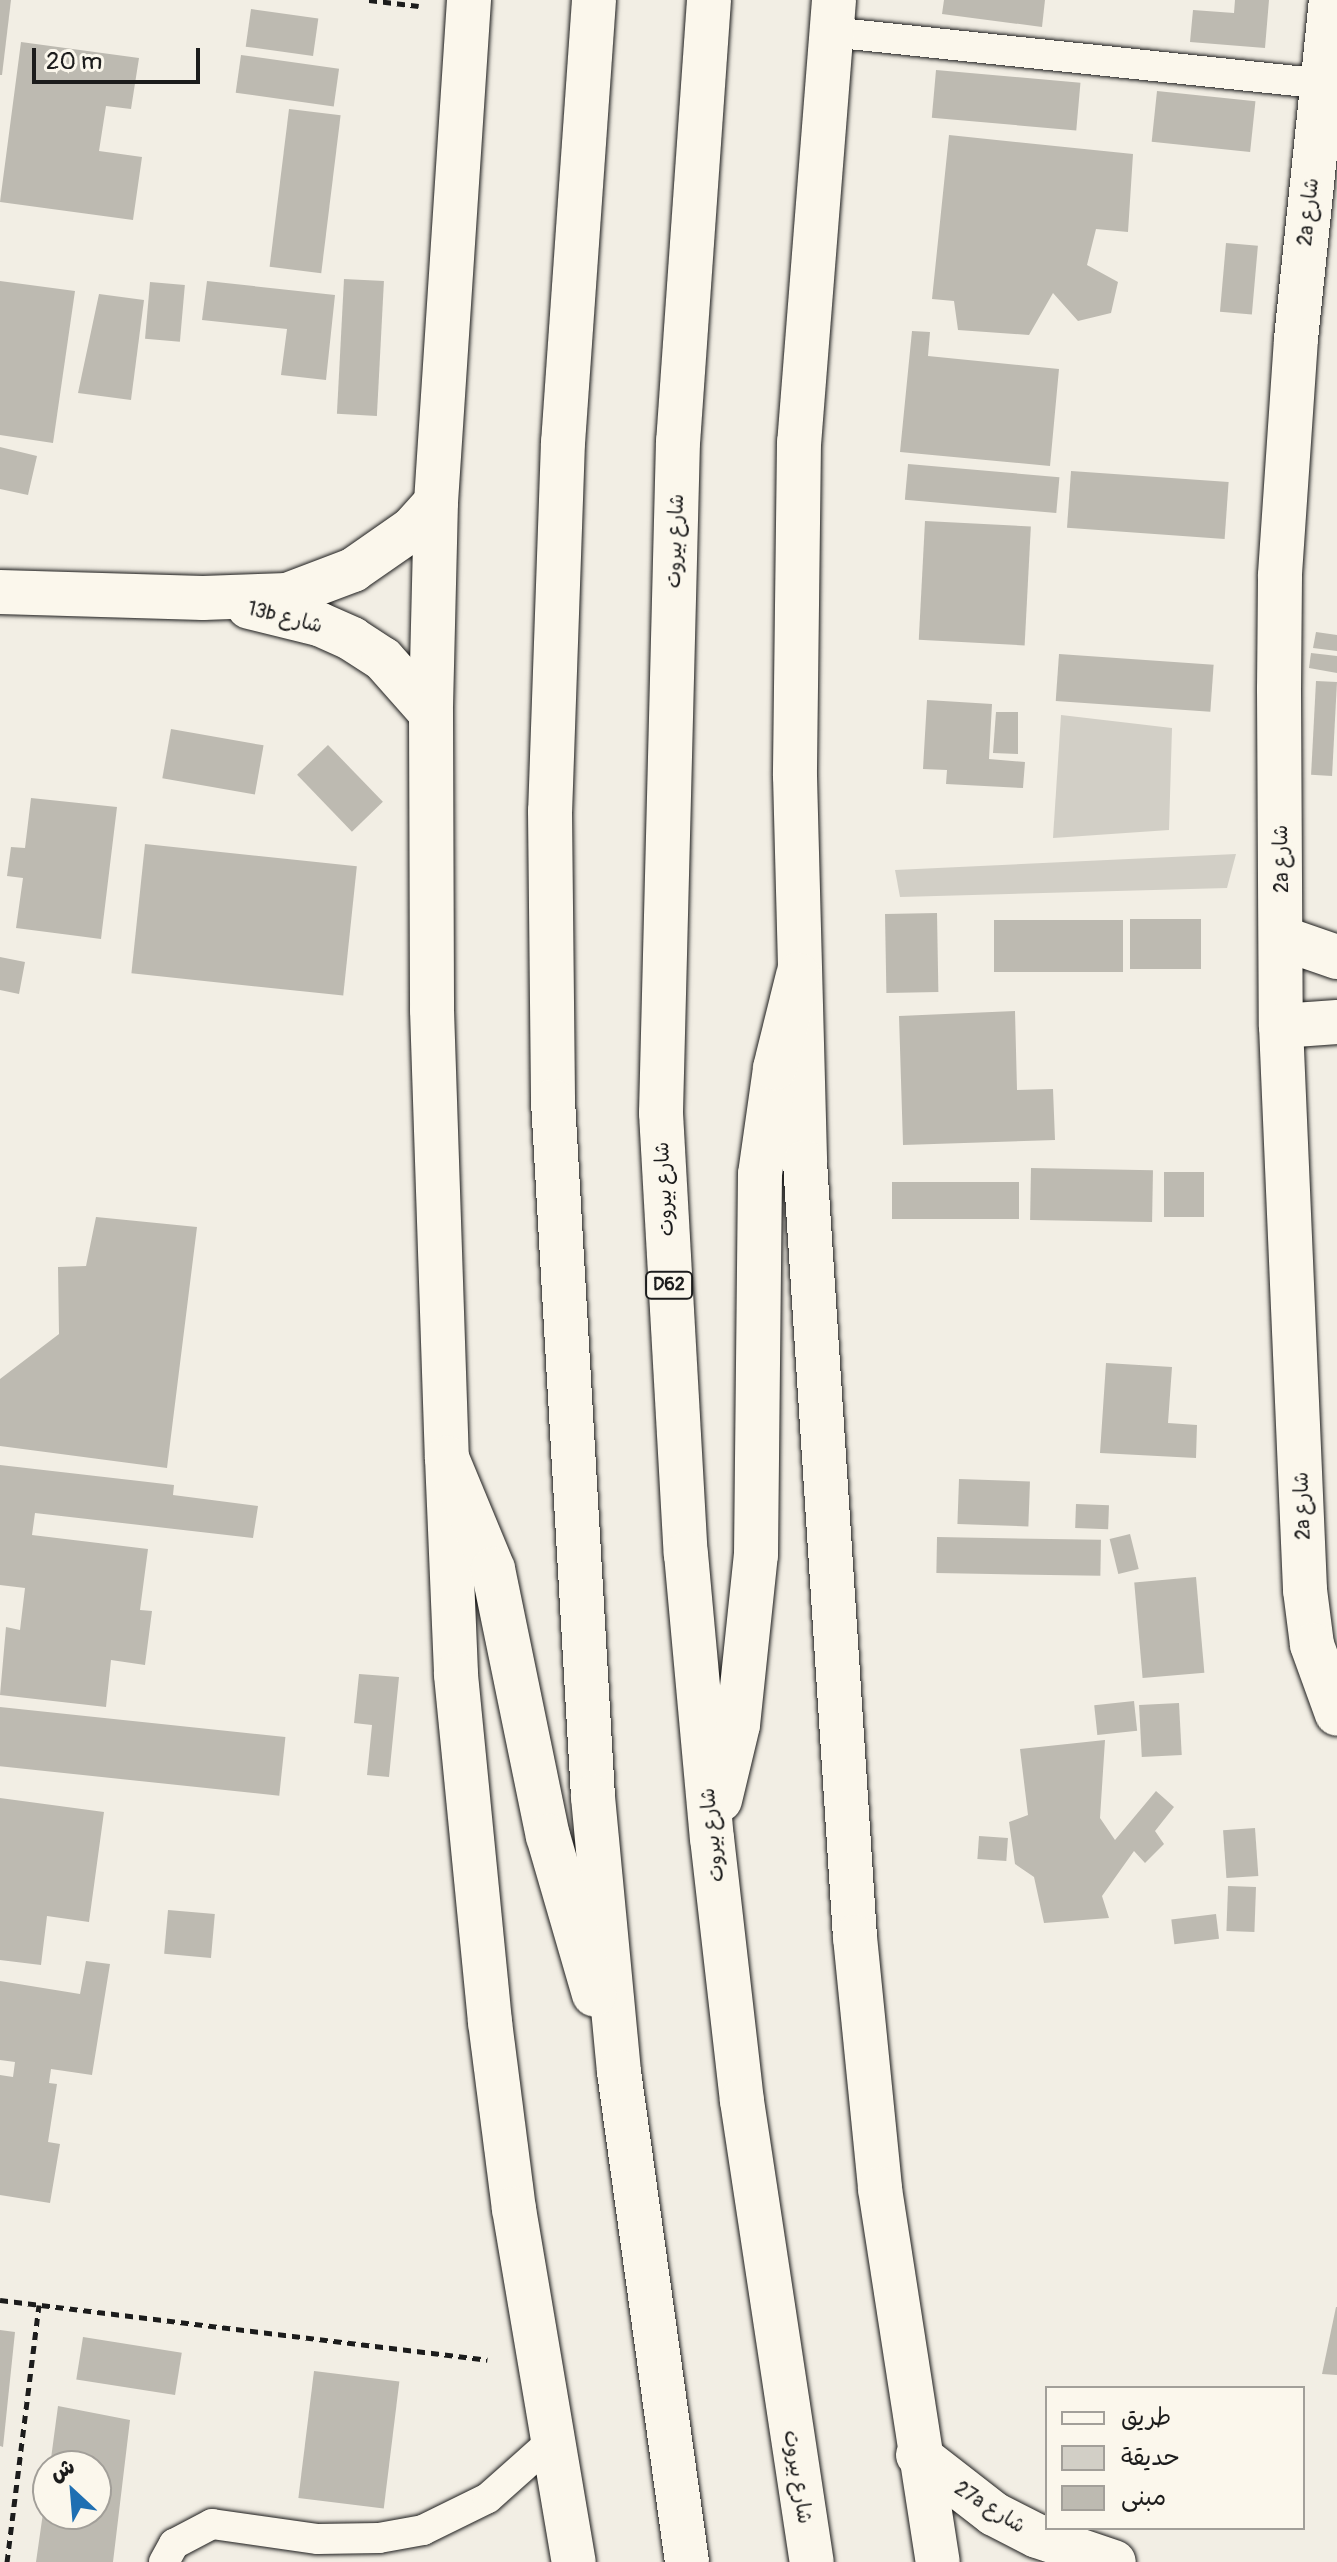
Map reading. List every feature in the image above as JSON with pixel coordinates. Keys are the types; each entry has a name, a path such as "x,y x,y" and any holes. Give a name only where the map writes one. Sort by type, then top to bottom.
{"main road":[{"path":"469,0 436,502 431,713 432,1010 447,1458 456,1675 486,1990 514,2209 574,2562"},
{"path":"594,0 563,442 550,811 552,1055 590,1752 619,2072 687,2562"},
{"name":"شارع بيروت","path":"709,0 678,441 661,1113 685,1539 712,1838 742,2101 812,2562"},
{"name":"2a شارع","path":"1331,0 1330,83 1305,227 1280,576 1281,1026 1305,1590 1312,1645 1337,1714"},
{"path":"832,16 799,442 798,975 815,1345 855,1937 880,2189 918,2455 938,2562"},
{"name":"13b شارع","path":"0,592 203,598 287,595 321,585 384,551 436,502"},
{"name":"13b شارع","path":"203,598 308,621 352,639 392,667 431,713"},
{"path":"1282,938 1337,957"},
{"path":"712,1838 738,1725 750,1641 764,1131 798,975"},
{"path":"1281,1026 1337,1022"},
{"path":"447,1458 493,1569 548,1836 619,2072"},
{"name":"27a شارع","path":"918,2455 994,2514 1037,2536 1114,2562"}],"lane":[{"path":"832,16 1330,83"},
{"path":"164,2562 174,2544 212,2524 318,2539 379,2538 423,2530 488,2498 553,2440"}],"path":[{"path":"0,2300 542,2366"},
{"path":"7,2562 39,2305"}],"green space":[{"path":"1061,715 1172,728 1169,830 1053,838"},
{"path":"1236,854 1227,888 900,897 895,870"}],"building":[{"path":"0,0 11,0 2,75 0,75"},
{"path":"944,0 1045,0 1042,27 942,14"},
{"path":"1235,0 1269,0 1265,48 1190,42 1193,10 1234,13"},
{"path":"251,9 318,18 313,56 246,47"},
{"path":"21,42 139,58 131,109 106,106 99,151 142,157 133,220 0,202"},
{"path":"241,55 339,69 334,106 236,93"},
{"path":"936,70 1080,83 1076,130 932,118"},
{"path":"1157,91 1255,101 1250,152 1152,142"},
{"path":"289,109 341,115 321,273 270,267"},
{"path":"949,135 1133,154 1128,232 1096,229 1087,265 1118,282 1111,313 1078,321 1053,293 1029,335 958,330 954,301 932,299"},
{"path":"1226,243 1258,246 1252,315 1220,312"},
{"path":"344,279 384,281 377,416 337,414"},
{"path":"0,281 75,291 53,443 0,435"},
{"path":"207,281 335,295 326,380 281,375 287,329 202,320"},
{"path":"150,282 185,285 180,342 145,339"},
{"path":"99,294 144,300 131,400 78,393"},
{"path":"912,331 930,332 928,356 1059,369 1050,466 900,452"},
{"path":"0,447 37,456 28,495 0,489"},
{"path":"908,464 1059,477 1056,513 905,500"},
{"path":"1071,471 1229,482 1225,539 1067,528"},
{"path":"925,521 1031,527 1025,645 919,640"},
{"path":"1316,632 1337,635 1337,651 1313,648"},
{"path":"1311,653 1337,656 1337,673 1309,668"},
{"path":"1059,654 1214,665 1210,712 1056,701"},
{"path":"1316,681 1337,682 1332,776 1311,775"},
{"path":"927,700 992,704 989,759 1025,762 1023,788 946,784 947,770 923,769"},
{"path":"996,712 1018,712 1018,754 993,753"},
{"path":"171,729 264,745 255,795 162,778"},
{"path":"328,745 383,802 352,832 297,775"},
{"path":"31,798 117,807 101,939 16,928 23,878 7,876 11,847 25,848"},
{"path":"145,844 357,866 343,996 131,973"},
{"path":"937,913 938,992 886,993 885,914"},
{"path":"1130,919 1201,919 1201,969 1130,969"},
{"path":"994,920 1123,920 1123,972 994,972"},
{"path":"0,957 25,962 19,994 0,990"},
{"path":"1015,1011 1017,1090 1053,1089 1055,1140 903,1145 899,1016"},
{"path":"1031,1168 1153,1170 1152,1222 1030,1220"},
{"path":"1164,1172 1204,1172 1204,1217 1164,1217"},
{"path":"892,1182 1019,1182 1019,1219 892,1219"},
{"path":"96,1217 197,1227 167,1468 0,1446 0,1379 59,1334 58,1267 86,1266"},
{"path":"1106,1363 1172,1367 1168,1423 1197,1425 1196,1458 1100,1453"},
{"path":"0,1465 174,1485 173,1495 258,1506 253,1538 35,1513 32,1535 148,1549 140,1610 152,1611 145,1665 111,1660 106,1707 0,1695 6,1627 20,1630 25,1588 0,1585"},
{"path":"959,1479 1030,1481 1028,1526 957,1524"},
{"path":"1076,1504 1109,1505 1108,1529 1075,1528"},
{"path":"1130,1534 1139,1569 1118,1574 1110,1539"},
{"path":"937,1537 1101,1540 1100,1576 936,1573"},
{"path":"1196,1577 1204,1673 1143,1678 1134,1582"},
{"path":"359,1674 399,1677 389,1777 367,1775 372,1725 354,1723"},
{"path":"1134,1701 1137,1731 1097,1735 1094,1705"},
{"path":"1179,1703 1182,1755 1142,1757 1139,1705"},
{"path":"0,1707 285,1737 279,1796 0,1766"},
{"path":"1105,1740 1100,1818 1115,1840 1156,1791 1174,1807 1155,1831 1164,1844 1145,1863 1134,1851 1102,1896 1109,1918 1044,1923 1034,1877 1015,1864 1009,1822 1028,1815 1020,1749"},
{"path":"0,1798 104,1812 89,1922 47,1916 41,1965 0,1960"},
{"path":"1255,1828 1258,1876 1226,1878 1223,1830"},
{"path":"979,1836 1008,1838 1006,1861 977,1859"},
{"path":"1228,1886 1256,1887 1254,1932 1226,1931"},
{"path":"168,1910 215,1914 211,1958 164,1954"},
{"path":"1216,1914 1219,1939 1174,1944 1171,1919"},
{"path":"86,1961 110,1964 92,2075 51,2069 49,2083 57,2084 48,2142 60,2144 50,2203 0,2195 0,2075 13,2077 15,2062 0,2060 0,1981 80,1994"},
{"path":"1336,2307 1337,2375 1322,2374"},
{"path":"0,2330 15,2332 3,2447 0,2446"},
{"path":"83,2337 182,2353 175,2395 76,2379"},
{"path":"314,2371 399,2381 384,2509 298,2498"},
{"path":"58,2406 130,2420 113,2562 36,2562 41,2530 112,2530 112,2450 52,2450"}]}
